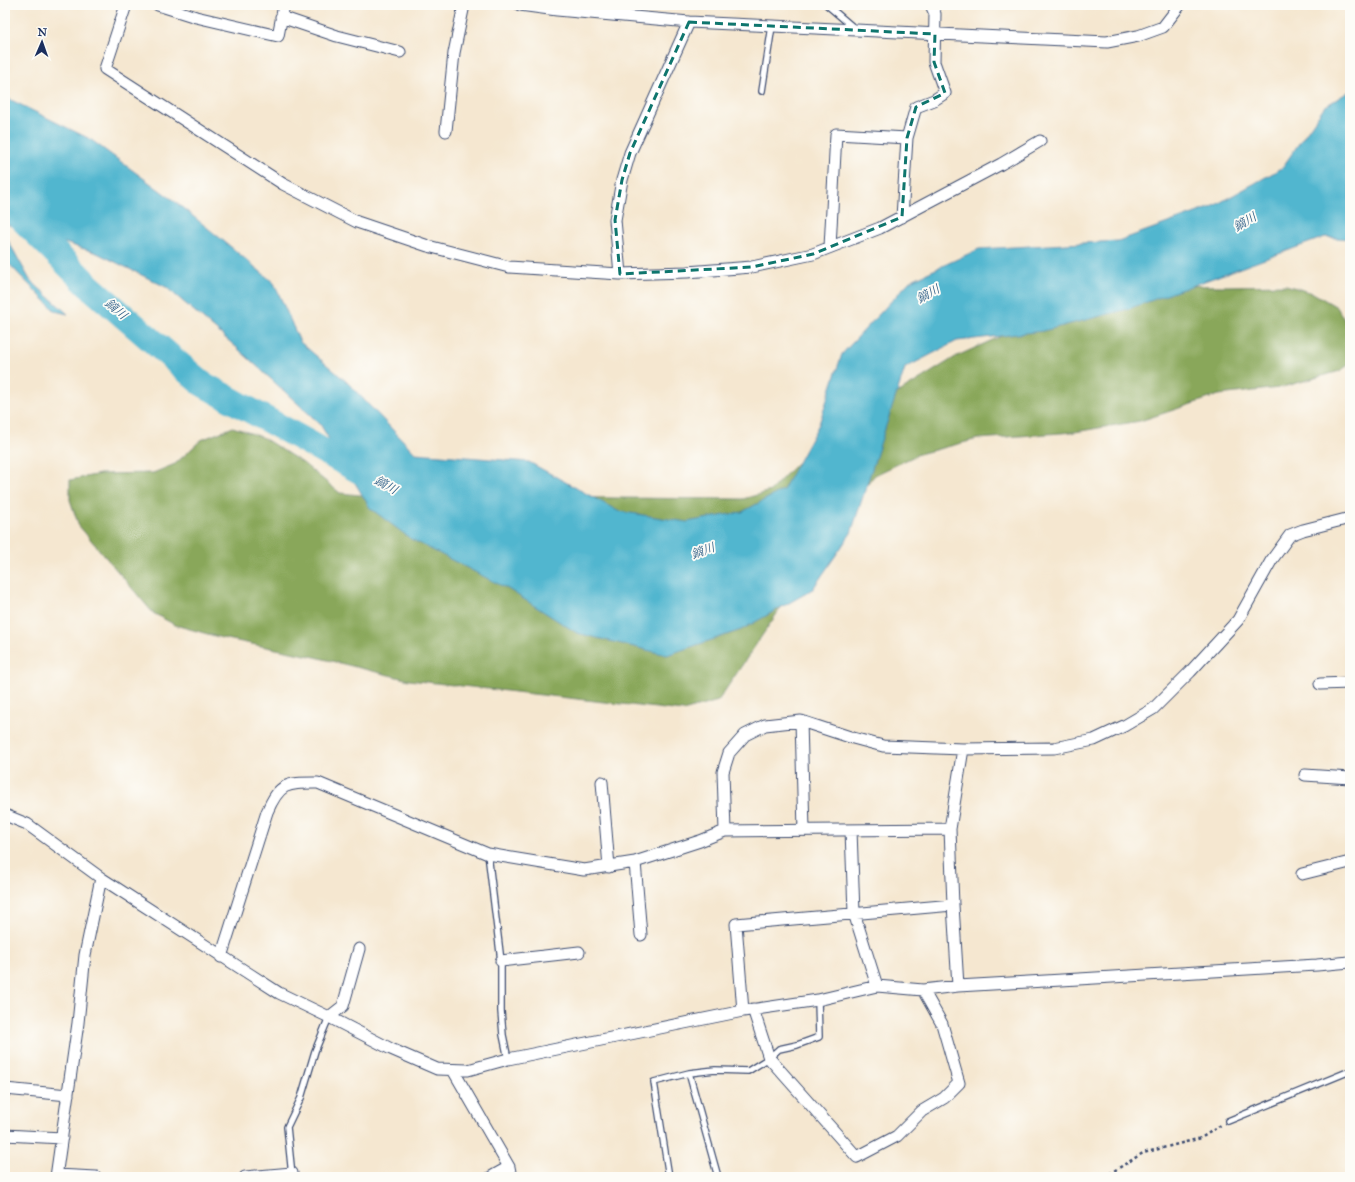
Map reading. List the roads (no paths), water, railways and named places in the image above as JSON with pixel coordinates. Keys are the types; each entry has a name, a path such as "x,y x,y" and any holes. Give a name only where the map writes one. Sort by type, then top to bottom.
{"street":[{"path":"126,5 105,69 283,184 357,222 428,246 509,267 620,274 687,272 752,267 813,254 880,228 1001,164 1040,141"},
{"path":"158,5 196,17 278,36 284,5"},
{"path":"446,131 454,53 464,5"},
{"path":"520,5 557,10 689,22 1107,42 1138,36 1163,27 1180,5"},
{"path":"902,217 907,138 916,107 934,100 945,93 934,62 935,14 931,5"},
{"path":"281,17 337,36 400,52"},
{"path":"620,274 615,220 622,180 630,153 689,22"},
{"path":"830,247 836,134 907,138"},
{"path":"725,831 723,772 729,753 745,735 765,725 801,721 883,746 963,749 1054,748 1094,740 1124,726 1152,709 1190,672 1238,620 1271,561 1290,535 1303,530 1350,518"},
{"path":"1320,684 1350,683"},
{"path":"801,721 804,830"},
{"path":"958,986 950,829 963,749"},
{"path":"1305,775 1350,778"},
{"path":"602,782 608,867"},
{"path":"221,957 273,797 284,786 299,783 318,783 488,854 584,870 635,862 700,841 725,831 950,829"},
{"path":"5,815 27,824 100,878 279,993 391,1049 437,1068 453,1070 468,1070 508,1059 748,1010 818,1000 877,986 923,990 958,986 1350,962"},
{"path":"851,830 854,913 877,986"},
{"path":"635,862 642,935"},
{"path":"1302,874 1350,862"},
{"path":"96,1177 56,1176 68,1095 85,955 100,878"},
{"path":"923,990 942,1024 959,1083 944,1098 922,1111 897,1136 857,1157 769,1058 748,1010 736,924 953,905"},
{"path":"329,1017 343,1006 359,949"},
{"path":"501,961 579,952"},
{"path":"453,1070 510,1172 491,1177"},
{"path":"5,1089 68,1095"},
{"path":"5,1135 62,1138"},
{"path":"245,1177 292,1175"}],"lane":[{"path":"827,5 857,30"},
{"path":"762,91 772,26"},
{"path":"488,854 501,961 501,1011 503,1035 508,1059"},
{"path":"669,1177 654,1082 689,1073 715,1070 748,1071 769,1058 779,1049 797,1045 819,1036 818,1000"},
{"path":"292,1175 288,1127 301,1098 315,1051 329,1017"},
{"path":"1228,1120 1350,1071"},
{"path":"689,1073 718,1177"}],"water":[{"path":"1350,91 1350,239 1325,237 1128,309 1043,331 957,341 905,368 851,533 812,590 741,630 667,655 577,633 508,589 411,539 370,508 320,424 236,347 166,287 97,253 5,224 5,97 90,139 173,200 274,283 300,342 347,382 415,453 529,462 618,511 687,522 742,512 783,490 819,424 842,354 910,281 979,249 1118,241 1212,207 1282,168 1324,107"},
{"path":"5,235 30,280 68,314 55,311 5,260"}],"waterway":[{"name":"鏑川","path":"5,202 89,286 201,383 372,478"}]}
